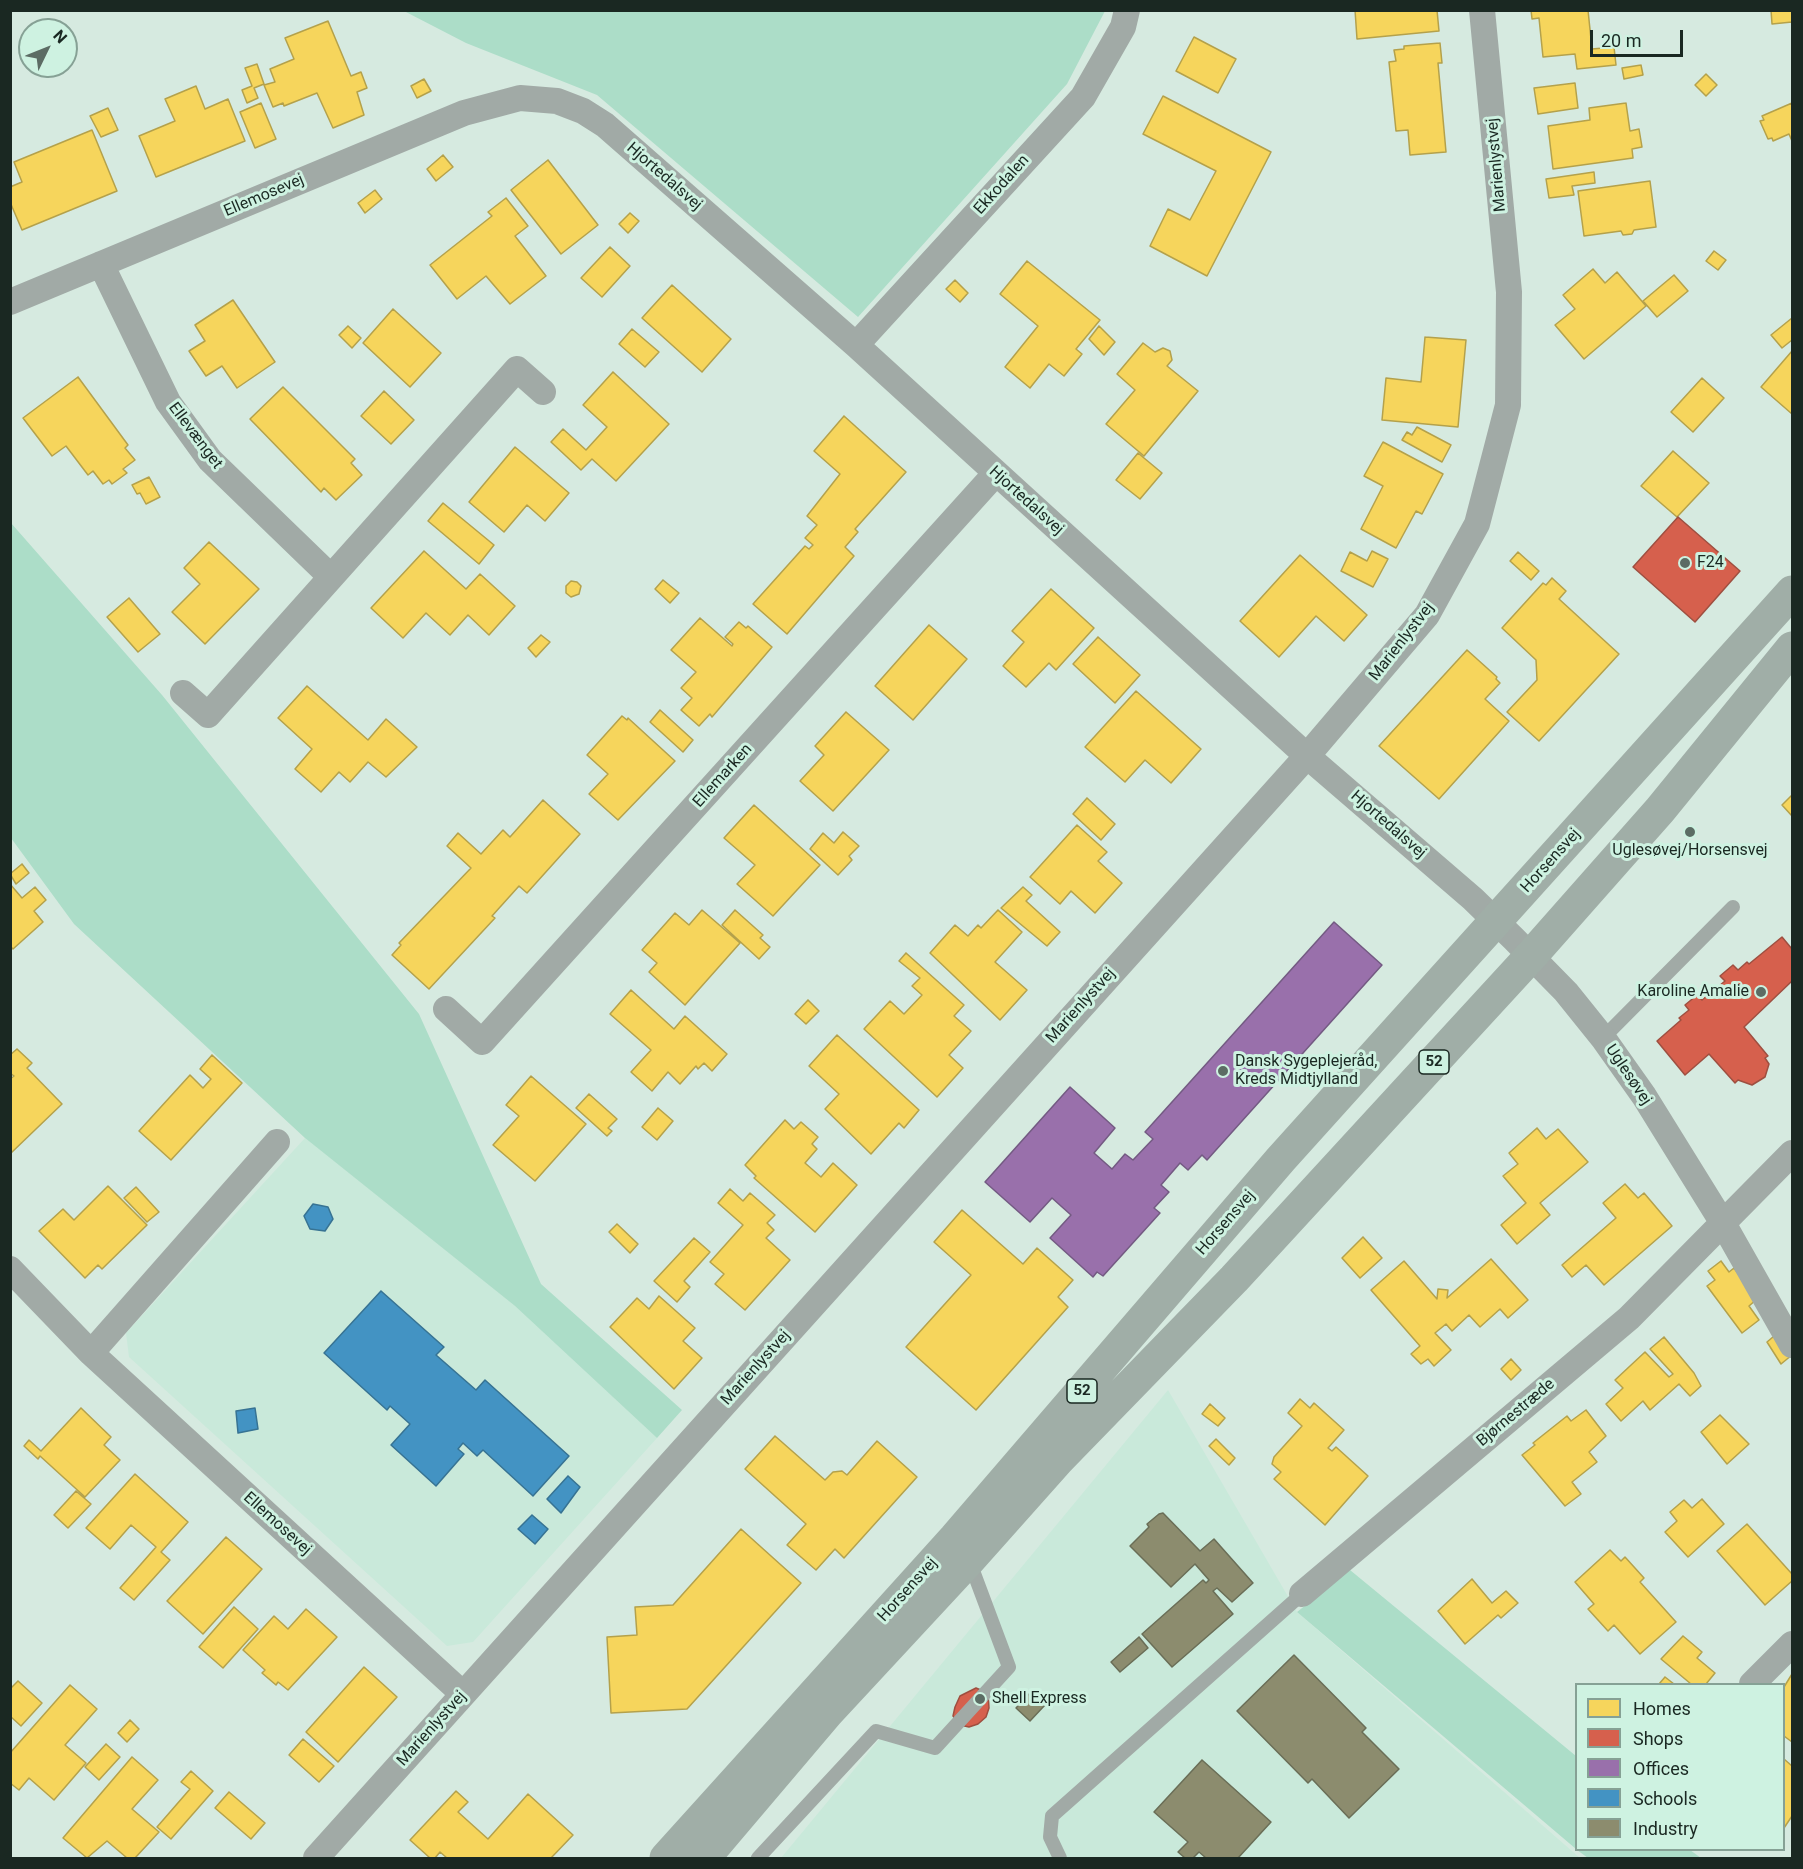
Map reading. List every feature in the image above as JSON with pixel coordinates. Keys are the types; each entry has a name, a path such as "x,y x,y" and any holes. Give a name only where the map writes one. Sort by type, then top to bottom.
{"main road":[{"name":"Horsensvej","path":"704,1858 826,1713 969,1560 1058,1460 1234,1279 1514,939 1792,592"},
{"name":"Horsensvej","path":"666,1858 955,1538 1281,1159 1514,939 1660,810 1792,648"}],"street":[{"name":"Ekkodalen","path":"856,345 1083,97 1123,27 1127,10"},
{"name":"Marienlystvej","path":"316,1858 1307,756 1427,615 1477,524 1508,405 1509,292 1482,10"},
{"name":"Hjortedalsvej","path":"520,98 556,102 583,111 605,125 856,345 1307,756 1514,939"},
{"name":"Ellemosevej","path":"10,302 464,113 520,98"},
{"name":"Ellevænget","path":"101,264 168,402 210,460 331,577"},
{"path":"183,693 208,716 517,369 543,392"},
{"name":"Ellemarken","path":"446,1009 482,1042 996,473"},
{"name":"Uglesøvej","path":"1514,939 1566,992 1603,1038 1644,1096 1724,1225 1792,1345"},
{"path":"91,1353 277,1142"},
{"path":"1724,1225 1792,1153"},
{"name":"Bjørnestræde","path":"1302,1594 1629,1318 1724,1225"},
{"name":"Ellemosevej","path":"10,1269 91,1353 463,1694"},
{"path":"1753,1683 1792,1644"}],"lane":[{"path":"1603,1038 1733,907"},
{"path":"758,1858 876,1731 934,1748 1009,1667 969,1560"},
{"path":"1060,1858 1050,1838 1052,1816 1302,1594"}],"shaded area":[{"path":"1105,10 1067,84 858,317 597,95 466,43 404,11"},
{"path":"11,523 162,695 419,1014 541,1284 682,1410 657,1438 515,1306 305,1138 74,924 11,838"},
{"path":"305,1138 515,1306 657,1438 473,1642 447,1646 129,1357 126,1333"},
{"path":"1168,1390 1297,1612 1580,1858 781,1858"},
{"path":"1350,1570 1575,1755 1575,1848 1297,1612"},
{"path":"1578,1851 1691,1851 1701,1858 1588,1858"}],"building: Homes":[{"path":"1355,10 1437,10 1439,31 1357,39"},
{"path":"1531,10 1588,10 1592,49 1614,47 1616,65 1577,69 1575,54 1543,57 1539,18 1532,19"},
{"path":"1771,10 1792,10 1792,22 1772,24"},
{"path":"328,21 351,76 361,72 367,88 357,92 364,115 333,128 317,93 284,106 283,103 273,107 264,85 275,82 270,69 294,59 285,38"},
{"path":"1194,37 1236,59 1218,93 1176,71"},
{"path":"1440,43 1442,63 1438,63 1446,152 1410,155 1408,130 1396,131 1389,62 1396,61 1394,50 1404,49 1404,46"},
{"path":"257,64 264,84 254,88 258,98 247,103 242,90 252,86 245,68"},
{"path":"1641,65 1643,75 1624,79 1622,68"},
{"path":"1706,74 1717,85 1706,96 1695,85"},
{"path":"424,79 431,91 417,98 411,86"},
{"path":"1575,83 1578,108 1538,114 1534,88"},
{"path":"196,86 205,109 228,99 245,141 156,177 139,136 175,121 165,99"},
{"path":"1163,96 1271,152 1207,276 1150,246 1168,209 1190,220 1216,171 1143,134"},
{"path":"261,103 276,139 255,148 240,112"},
{"path":"1626,103 1630,131 1639,129 1642,147 1632,149 1633,158 1553,169 1548,126 1590,120 1589,108"},
{"path":"1792,103 1792,141 1789,134 1773,141 1772,138 1768,139 1760,121 1764,120 1762,116"},
{"path":"108,108 118,130 101,137 90,116"},
{"path":"92,130 117,191 22,230 10,202 10,187 22,182 14,162"},
{"path":"443,155 453,167 436,181 427,169"},
{"path":"548,160 598,225 561,254 511,190"},
{"path":"1594,172 1595,183 1572,186 1574,195 1549,198 1546,179"},
{"path":"1650,181 1656,227 1634,230 1632,234 1623,235 1621,231 1584,236 1578,191"},
{"path":"375,190 382,199 365,213 358,203"},
{"path":"506,198 528,226 515,236 546,276 510,304 486,276 457,299 430,265 492,216 488,212"},
{"path":"630,213 639,221 628,233 619,224"},
{"path":"610,247 630,266 602,297 581,278"},
{"path":"1714,251 1726,260 1718,270 1706,261"},
{"path":"1027,261 1100,320 1076,349 1082,354 1064,376 1049,364 1030,388 1005,367 1038,326 1000,294"},
{"path":"1593,269 1605,283 1617,272 1646,306 1584,359 1555,325 1575,309 1563,295"},
{"path":"1674,275 1688,291 1657,317 1643,301"},
{"path":"955,280 968,293 960,302 946,289"},
{"path":"672,285 731,339 702,372 642,318"},
{"path":"233,300 275,362 237,388 222,366 206,376 189,351 205,341 195,325"},
{"path":"393,309 441,353 410,387 363,343"},
{"path":"1792,318 1792,340 1782,348 1771,335"},
{"path":"348,326 361,338 352,348 339,335"},
{"path":"1099,326 1115,342 1104,355 1089,339"},
{"path":"632,329 659,352 645,367 619,344"},
{"path":"1425,337 1466,340 1458,427 1382,420 1386,378 1421,382"},
{"path":"1143,343 1155,352 1163,348 1170,351 1172,360 1167,366 1198,391 1144,456 1106,424 1135,390 1117,374"},
{"path":"1792,351 1792,414 1761,387"},
{"path":"613,372 669,424 616,481 592,459 581,470 551,442 563,429 586,450 607,427 583,405"},
{"path":"78,377 128,445 125,448 135,460 123,469 127,473 112,484 109,480 103,484 93,471 88,475 66,446 52,456 23,418"},
{"path":"1702,378 1724,398 1693,432 1671,412"},
{"path":"283,387 355,459 351,463 362,475 336,500 324,488 321,492 250,419"},
{"path":"384,391 414,420 391,444 361,416"},
{"path":"844,416 906,472 855,529 858,532 845,547 854,556 787,634 753,604 805,546 809,549 813,545 805,538 817,525 807,516 840,474 814,451"},
{"path":"1417,427 1451,445 1442,462 1402,440 1407,432 1412,435"},
{"path":"1383,442 1443,474 1422,514 1416,511 1396,548 1361,529 1383,486 1364,476"},
{"path":"515,447 569,493 545,521 527,505 504,532 469,502"},
{"path":"1673,451 1709,483 1677,517 1641,486"},
{"path":"1138,453 1162,473 1140,499 1116,480"},
{"path":"149,477 160,497 146,504 132,485"},
{"path":"443,503 494,545 479,564 428,521"},
{"path":"209,542 259,589 205,644 172,612 200,584 184,568"},
{"path":"424,551 466,589 480,574 515,606 489,635 468,615 450,635 426,613 403,638 371,608"},
{"path":"1372,551 1388,559 1373,587 1341,571 1350,552 1367,561"},
{"path":"1518,552 1539,571 1531,580 1510,561"},
{"path":"1300,555 1367,615 1344,641 1316,616 1279,657 1240,621"},
{"path":"1552,578 1566,591 1559,599 1619,654 1539,741 1507,712 1537,680 1536,660 1502,628 1543,583 1546,585"},
{"path":"663,580 679,593 670,603 655,589"},
{"path":"571,581 581,586 579,594 571,597 566,593 566,586"},
{"path":"1051,589 1094,628 1056,670 1049,663 1026,687 1003,666 1024,642 1012,631"},
{"path":"129,598 160,634 138,652 107,617"},
{"path":"700,618 732,646 733,644 725,637 739,622 746,628 748,626 772,647 712,717 710,714 699,726 681,710 692,698 681,688 696,672 671,650"},
{"path":"929,625 967,659 913,720 875,686"},
{"path":"541,635 550,642 536,657 528,648"},
{"path":"1098,637 1140,675 1115,703 1073,664"},
{"path":"1467,650 1497,677 1500,683 1485,699 1509,721 1439,799 1379,746"},
{"path":"307,686 368,740 386,719 417,747 386,777 368,762 350,782 339,772 321,792 295,769 312,749 278,718"},
{"path":"1136,691 1201,749 1171,783 1145,760 1125,782 1085,747"},
{"path":"660,710 693,740 683,752 650,722"},
{"path":"846,712 889,750 833,811 800,781 824,755 815,746"},
{"path":"622,716 627,720 628,718 675,761 618,820 589,794 608,774 587,755"},
{"path":"1792,795 1792,816 1782,805"},
{"path":"1087,798 1115,824 1101,840 1073,814"},
{"path":"543,800 580,834 527,893 519,886 492,916 495,918 429,989 392,955 401,945 399,943 471,868 447,846 458,833 481,854 503,830 510,837"},
{"path":"754,805 820,865 773,916 737,884 755,865 724,838"},
{"path":"1077,825 1107,852 1098,861 1122,883 1095,913 1071,891 1060,904 1030,877"},
{"path":"843,832 859,846 849,856 852,860 838,875 810,849 823,833 834,843"},
{"path":"22,864 29,873 16,884 10,874"},
{"path":"10,884 22,898 35,887 46,900 34,911 43,922 13,949 10,946"},
{"path":"1023,887 1032,895 1026,901 1060,932 1047,946 1001,908"},
{"path":"702,910 740,943 685,1005 649,972 657,963 642,950 675,913 689,925"},
{"path":"735,910 763,935 760,938 770,947 759,959 722,925"},
{"path":"998,910 1022,932 995,962 1027,990 1000,1020 930,953 955,925 968,936 978,925 981,928"},
{"path":"906,953 964,1005 954,1016 971,1031 949,1055 963,1068 937,1097 864,1029 890,1001 904,1014 922,995 912,986 920,978 899,961"},
{"path":"631,990 674,1029 685,1016 727,1054 712,1071 704,1063 698,1069 696,1066 680,1084 668,1072 652,1091 631,1072 651,1050 610,1014"},
{"path":"808,1000 819,1011 806,1024 795,1014"},
{"path":"837,1035 919,1110 904,1128 899,1123 871,1154 825,1109 839,1094 809,1066"},
{"path":"17,1049 32,1063 27,1068 62,1104 10,1154 10,1079 14,1076 10,1073 10,1055"},
{"path":"212,1055 242,1083 171,1160 139,1131 190,1075 203,1088 211,1079 200,1069"},
{"path":"531,1076 586,1124 535,1181 493,1145 519,1116 506,1105"},
{"path":"589,1094 617,1119 608,1128 612,1131 607,1136 576,1108"},
{"path":"658,1108 673,1121 657,1140 642,1127"},
{"path":"785,1120 794,1129 801,1122 818,1137 812,1144 817,1149 805,1163 821,1177 833,1163 857,1185 815,1232 754,1178 756,1176 745,1165"},
{"path":"1537,1128 1546,1139 1558,1129 1588,1162 1540,1203 1550,1215 1517,1244 1501,1225 1526,1203 1503,1176 1518,1164 1509,1153"},
{"path":"1625,1184 1638,1198 1644,1193 1672,1226 1604,1285 1586,1265 1572,1277 1562,1265 1616,1218 1603,1203"},
{"path":"108,1186 147,1225 102,1269 98,1265 85,1278 39,1231 63,1209 74,1220"},
{"path":"136,1187 159,1212 147,1222 124,1198"},
{"path":"730,1189 743,1201 750,1193 775,1215 767,1223 774,1230 766,1238 790,1260 745,1310 715,1284 724,1274 710,1262 743,1225 718,1203"},
{"path":"962,1210 1023,1264 1037,1248 1073,1280 1058,1297 1068,1307 976,1410 906,1347 971,1275 934,1242"},
{"path":"617,1224 638,1244 630,1253 609,1232"},
{"path":"1363,1237 1382,1258 1360,1278 1342,1258"},
{"path":"694,1238 710,1252 684,1281 690,1287 677,1302 654,1281"},
{"path":"1491,1259 1528,1300 1508,1318 1500,1309 1480,1327 1469,1315 1452,1331 1446,1324 1435,1333 1451,1350 1434,1366 1428,1359 1421,1364 1411,1354 1420,1346 1371,1290 1404,1261 1437,1299 1438,1289 1448,1290 1447,1298"},
{"path":"1721,1261 1729,1272 1734,1268 1757,1299 1749,1306 1759,1320 1742,1333 1707,1286 1715,1280 1708,1271"},
{"path":"659,1296 695,1328 683,1341 702,1358 674,1389 610,1327 637,1298 649,1309"},
{"path":"1780,1331 1792,1355 1781,1364 1767,1342"},
{"path":"1664,1337 1694,1373 1701,1386 1690,1396 1679,1384 1650,1410 1643,1401 1621,1421 1606,1404 1623,1388 1615,1380 1645,1352 1669,1377 1673,1374 1650,1349"},
{"path":"1511,1359 1521,1370 1511,1380 1501,1369"},
{"path":"1300,1399 1310,1408 1314,1403 1344,1430 1328,1448 1332,1451 1336,1447 1368,1476 1325,1525 1274,1479 1281,1472 1272,1464 1274,1457 1302,1426 1288,1413"},
{"path":"1210,1404 1225,1418 1218,1426 1202,1414"},
{"path":"81,1408 111,1437 104,1445 120,1460 85,1497 40,1456 38,1459 24,1446 29,1440 41,1451"},
{"path":"1586,1410 1606,1436 1589,1452 1597,1462 1572,1482 1581,1494 1565,1506 1522,1455 1535,1445 1533,1443 1567,1416 1571,1421"},
{"path":"1720,1415 1749,1444 1727,1464 1701,1432"},
{"path":"775,1436 825,1480 833,1472 842,1471 847,1475 877,1441 917,1477 844,1558 835,1549 816,1570 787,1545 806,1524 745,1469"},
{"path":"1216,1439 1235,1458 1229,1465 1209,1446"},
{"path":"135,1474 188,1522 161,1552 170,1560 134,1600 120,1588 156,1547 131,1525 110,1549 86,1528"},
{"path":"76,1491 91,1504 68,1528 54,1515"},
{"path":"1702,1499 1724,1524 1688,1557 1665,1532 1677,1521 1670,1512 1684,1500 1692,1508"},
{"path":"1747,1524 1792,1574 1792,1581 1765,1605 1717,1551"},
{"path":"741,1529 801,1583 687,1709 611,1713 607,1637 637,1635 635,1607 673,1605"},
{"path":"226,1537 262,1569 203,1634 167,1601"},
{"path":"1610,1550 1621,1561 1625,1557 1644,1578 1640,1582 1676,1622 1640,1654 1614,1625 1608,1631 1588,1609 1594,1604 1575,1582"},
{"path":"1472,1579 1492,1603 1506,1591 1518,1603 1501,1618 1498,1615 1465,1644 1438,1611"},
{"path":"234,1607 258,1629 223,1668 199,1647"},
{"path":"306,1609 337,1637 288,1690 278,1682 276,1685 262,1673 265,1670 243,1650 274,1616 288,1629"},
{"path":"1683,1636 1702,1652 1697,1658 1715,1673 1707,1683 1690,1683 1661,1659"},
{"path":"364,1667 397,1697 338,1762 306,1732"},
{"path":"1792,1674 1792,1742 1785,1737 1785,1685"},
{"path":"1665,1677 1673,1683 1660,1683"},
{"path":"18,1681 42,1703 21,1726 10,1716 10,1689"},
{"path":"70,1685 97,1709 65,1745 86,1763 54,1800 29,1778 19,1790 10,1783 10,1753"},
{"path":"130,1720 139,1729 127,1742 118,1733"},
{"path":"303,1739 334,1766 319,1782 289,1755"},
{"path":"106,1744 120,1757 99,1780 85,1767"},
{"path":"132,1757 158,1780 132,1809 159,1832 135,1858 127,1858 107,1841 87,1858 63,1838"},
{"path":"1785,1760 1792,1766 1792,1816 1785,1826"},
{"path":"191,1771 213,1791 171,1839 157,1827 190,1789 181,1782"},
{"path":"456,1791 468,1802 458,1812 488,1839 528,1794 573,1835 551,1858 447,1858 440,1852 435,1858 430,1858 410,1840"},
{"path":"229,1792 265,1823 251,1839 215,1808"}],"building: Shops":[{"path":"1678,517 1740,571 1695,622 1633,567"},
{"path":"1782,937 1792,949 1792,981 1744,1027 1768,1056 1765,1058 1769,1064 1765,1077 1752,1085 1738,1080 1735,1083 1709,1054 1685,1075 1657,1041 1689,1010 1685,1005 1697,995 1702,1000 1725,981 1720,976 1733,965 1738,970 1747,962 1749,964"},
{"path":"976,1688 988,1693 989,1708 986,1717 978,1724 969,1727 960,1725 953,1716 955,1707 960,1696"}],"building: Offices":[{"path":"1334,922 1382,965 1207,1160 1202,1155 1188,1170 1180,1163 1161,1185 1169,1192 1154,1208 1160,1213 1103,1276 1097,1272 1093,1277 1050,1238 1071,1215 1052,1198 1030,1222 985,1182 1070,1087 1115,1128 1094,1153 1112,1169 1125,1154 1133,1160 1153,1139 1145,1132"}],"building: Schools":[{"path":"313,1204 328,1207 333,1219 325,1231 310,1229 304,1216"},
{"path":"381,1291 444,1347 436,1355 476,1390 485,1380 569,1456 533,1496 483,1450 477,1456 463,1443 458,1449 464,1454 436,1486 391,1445 410,1424 390,1406 387,1410 324,1353"},
{"path":"255,1408 258,1429 238,1433 236,1411"},
{"path":"568,1476 580,1487 561,1513 547,1499"},
{"path":"532,1515 548,1529 535,1544 518,1529"}],"building: Industry":[{"path":"1163,1513 1200,1551 1214,1539 1253,1583 1232,1602 1217,1588 1213,1591 1233,1614 1172,1667 1142,1634 1203,1580 1206,1583 1209,1580 1195,1564 1171,1587 1130,1546 1149,1527 1147,1524"},
{"path":"1139,1637 1148,1648 1120,1672 1111,1662"},
{"path":"1294,1655 1366,1728 1362,1732 1399,1769 1349,1818 1312,1779 1308,1783 1237,1711"},
{"path":"1031,1692 1045,1705 1030,1721 1016,1708"},
{"path":"1202,1760 1271,1822 1238,1858 1206,1858 1199,1852 1193,1858 1185,1858 1178,1852 1188,1842 1154,1812"}],"place":[{"name":"F24","path":"1685,563"},
{"name":"Uglesøvej/Horsensvej","path":"1690,832"},
{"name":"Karoline Amalie","path":"1761,992"},
{"name":"Dansk Sygeplejeråd, Kreds Midtjylland","path":"1223,1071"},
{"name":"Shell Express","path":"980,1699"}]}
